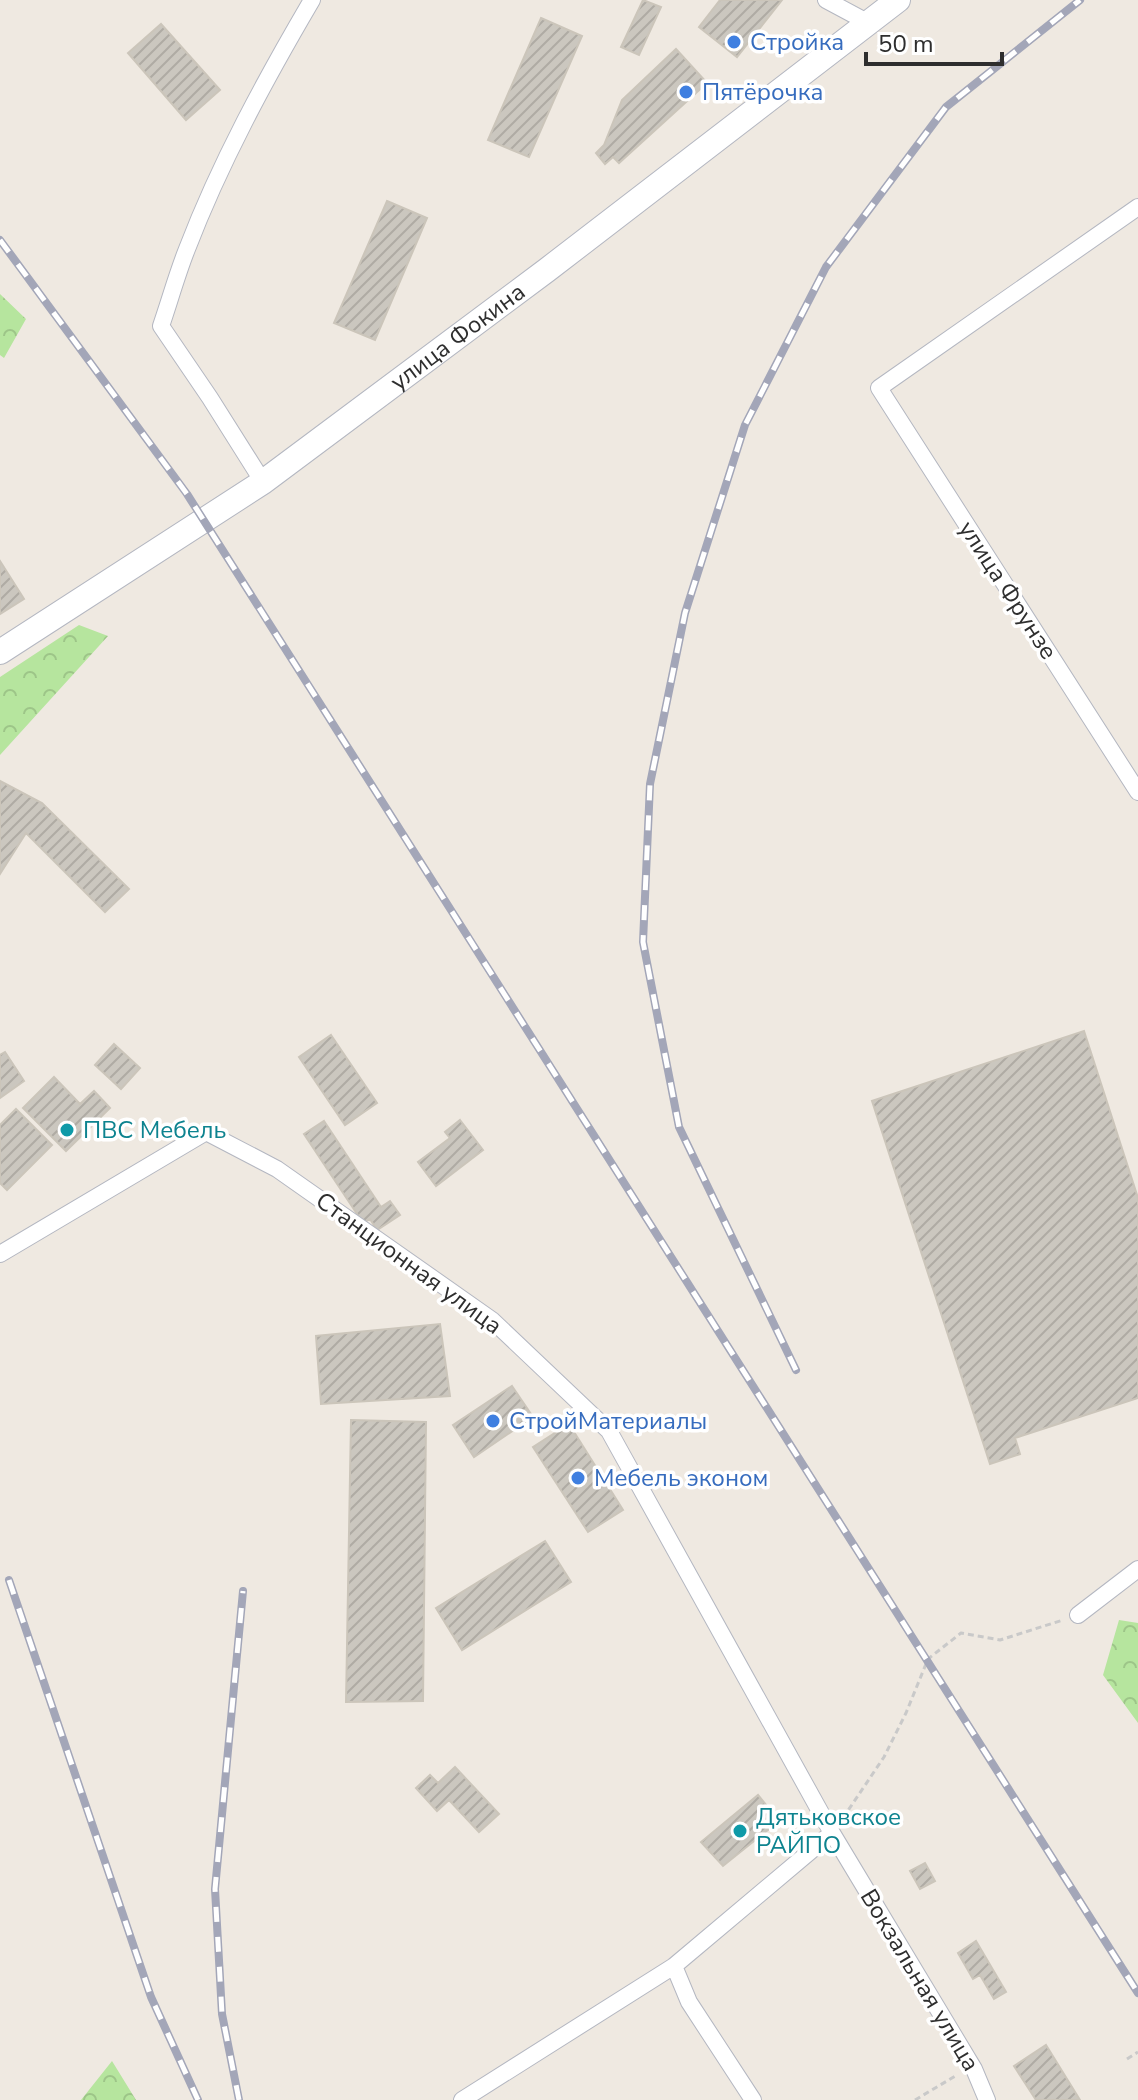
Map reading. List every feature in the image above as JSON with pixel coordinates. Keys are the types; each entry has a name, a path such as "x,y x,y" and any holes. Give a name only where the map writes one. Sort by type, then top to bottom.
{"main road":[{"name":"улица Фокина","path":"0,652 263,482 560,261 898,0"}],"street":[{"path":"263,482 161,326 187,249 223,168 274,64 312,0"},
{"path":"826,0 869,23"},
{"name":"улица Фрунзе","path":"1138,207 879,388 1138,792"},
{"name":"Станционная улица","path":"0,1254 206,1132 277,1169 492,1320 609,1431 832,1833"},
{"path":"1078,1615 1138,1569"},
{"path":"462,2100 674,1966 832,1833"},
{"name":"Вокзальная улица","path":"832,1833 974,2069 987,2100"},
{"path":"674,1966 689,2002 753,2100"}],"path":[{"path":"832,1833 884,1757 928,1659 961,1633 1000,1640 1078,1615"},
{"path":"1127,2059 1138,2052"},
{"path":"915,2100 961,2073 974,2069"}],"green space":[{"path":"0,294 26,319 4,358 0,355"},
{"path":"79,625 108,636 0,755 0,677"},
{"path":"1119,1620 1138,1623 1138,1723 1103,1675"},
{"path":"112,2061 136,2100 81,2100"}],"building":[{"path":"643,0 661,7 639,55 621,47"},
{"name":"Стройка","path":"720,0 782,0 737,57 699,27"},
{"path":"541,18 582,36 529,157 488,140"},
{"path":"161,24 220,90 186,120 128,53"},
{"path":"676,49 707,83 619,163 613,157 605,164 596,153 604,145 622,100"},
{"path":"387,201 427,218 375,340 334,323"},
{"path":"0,561 24,599 0,614"},
{"path":"0,781 42,803 129,889 105,912 26,833 0,874"},
{"path":"1084,1031 1138,1198 1138,1398 1015,1438 1020,1454 990,1464 872,1101"},
{"path":"331,1035 377,1103 345,1125 299,1057"},
{"path":"114,1044 140,1068 121,1089 95,1065"},
{"path":"5,1052 24,1081 0,1098 0,1055"},
{"name":"ПВС Мебель","path":"54,1077 80,1104 94,1091 110,1108 66,1151 23,1108"},
{"path":"16,1109 52,1145 7,1190 0,1183 0,1125"},
{"path":"460,1120 483,1150 436,1186 418,1162 450,1138 445,1132"},
{"path":"324,1121 381,1207 390,1201 400,1215 377,1230 370,1219 363,1223 304,1134"},
{"path":"440,1324 450,1396 321,1404 316,1336"},
{"name":"СтройМатериалы","path":"512,1386 533,1417 474,1457 453,1425"},
{"path":"351,1420 426,1422 423,1701 346,1702"},
{"name":"Мебель эконом","path":"569,1424 623,1510 588,1532 533,1447"},
{"path":"545,1541 571,1582 462,1650 436,1608"},
{"path":"455,1767 499,1814 479,1832 449,1800 437,1811 416,1788 430,1775 438,1783"},
{"name":"Дятьковское РАЙПО","path":"758,1795 779,1821 723,1866 701,1842"},
{"path":"925,1863 935,1881 920,1889 910,1871"},
{"path":"976,1941 1006,1992 994,1999 980,1975 973,1979 958,1953"},
{"path":"1046,2045 1080,2100 1036,2100 1014,2066"}],"railway":[{"path":"796,1370 679,1127 643,942 650,784 685,613 745,425 826,267 946,107 1080,0"},
{"path":"0,240 187,494 1138,1993"},
{"path":"9,1580 151,1997 198,2100"},
{"path":"239,2100 222,2014 215,1889 243,1591"}],"place":[{"name":"Стройка","path":"734,42"},
{"name":"Пятёрочка","path":"686,92"},
{"name":"ПВС Мебель","path":"67,1130"},
{"name":"СтройМатериалы","path":"493,1421"},
{"name":"Мебель эконом","path":"578,1478"},
{"name":"Дятьковское РАЙПО","path":"740,1831"}]}
